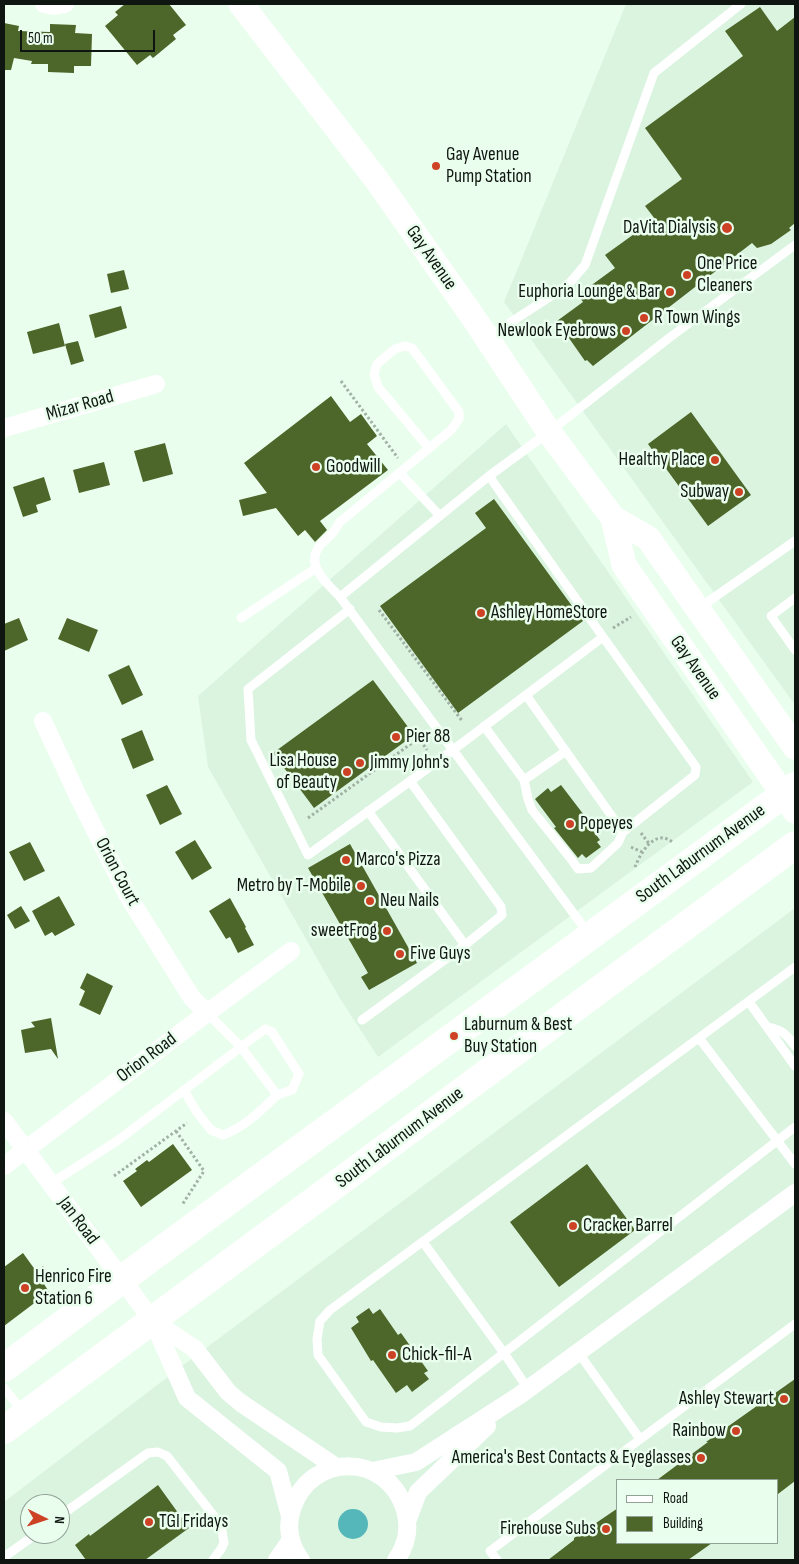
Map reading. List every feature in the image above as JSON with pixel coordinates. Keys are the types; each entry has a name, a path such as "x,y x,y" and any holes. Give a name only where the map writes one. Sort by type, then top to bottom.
{"main road":[{"name":"South Laburnum Avenue","path":"4,1368 590,936 791,797"},
{"name":"South Laburnum Avenue","path":"15,1423 112,1349 153,1321 795,845"}],"street":[{"path":"44,4 54,6 65,4"},
{"name":"Gay Avenue","path":"241,4 376,179 487,338 549,432 613,518 624,565 791,797"},
{"name":"Mizar Road","path":"4,428 156,384"},
{"name":"Gay Avenue","path":"613,518 648,538 795,747"},
{"name":"Orion Court","path":"43,721 128,896 192,998 207,1012"},
{"name":"Orion Road","path":"4,1166 207,1012 291,951"},
{"name":"Jan Road","path":"4,1121 153,1321"},
{"path":"373,1471 416,1462 524,1392 795,1193"},
{"path":"153,1321 195,1349 228,1392 241,1404 336,1467"},
{"path":"153,1321 187,1398 278,1472 290,1516 291,1540 301,1560"},
{"path":"396,1560 402,1552 418,1492 524,1392"},
{"path":"290,1516 295,1499 306,1484 320,1473 336,1467 355,1466 373,1471 390,1482 402,1499 408,1526 408,1549 412,1560"},
{"path":"277,1560 291,1540"}],"lane":[{"path":"487,338 568,285 585,264 654,74 741,4"},
{"path":"340,597 489,476 549,432 668,338 795,245"},
{"path":"429,448 378,387 374,374 377,364 395,349 405,346 412,348 459,412 459,419 451,430 340,522 329,538 319,547 314,557 316,568 350,610 590,936"},
{"path":"400,473 440,516"},
{"path":"484,726 524,780 532,810 578,869 591,868 618,844 623,832 695,775 696,767 489,476"},
{"path":"698,608 795,541"},
{"path":"241,618 316,568"},
{"path":"795,598 771,616 795,650"},
{"path":"350,610 248,689 252,740 308,855 453,750 603,637"},
{"path":"526,695 623,832"},
{"path":"524,780 566,751"},
{"path":"362,1020 465,945 502,915 501,907 410,781"},
{"path":"368,811 465,945"},
{"path":"795,967 330,1310 320,1321 317,1339 318,1355 366,1422 380,1427 397,1428 410,1426 795,1127"},
{"path":"749,1002 795,1066"},
{"path":"207,1012 241,1047 277,1095"},
{"path":"767,1027 779,1029 786,1034 795,1046"},
{"path":"50,1184 117,1141 265,1028 272,1032 299,1074 292,1090 277,1095 233,1132 223,1135 211,1130 196,1111 184,1090"},
{"path":"699,1038 795,1164"},
{"path":"423,1242 504,1353 524,1392"},
{"path":"497,1560 490,1551 795,1324"},
{"path":"578,1352 640,1439"},
{"path":"4,1388 15,1423"},
{"path":"70,1509 148,1453 158,1452 167,1456 220,1525 224,1543 213,1560"},
{"path":"4,1556 21,1544"}],"path":[{"path":"341,381 400,461"},
{"path":"379,610 463,722"},
{"path":"613,628 631,617"},
{"path":"308,818 419,738 427,750"},
{"path":"635,867 642,852 657,839 661,838 672,842"},
{"path":"631,847 642,852"},
{"path":"114,1176 187,1123"},
{"path":"176,1131 204,1171 182,1205"}],"shaded area":[{"path":"626,4 795,4 795,705 504,302"},
{"path":"506,424 753,782 378,1057 339,997 208,767 198,696"},
{"path":"795,908 795,1560 4,1560 4,1502 186,1363"}],"water":[{"path":"353,1509 359,1510 367,1518 367,1530 359,1538 353,1539 347,1538 339,1530 338,1524 339,1518 347,1510"}],"building":[{"path":"125,4 169,4 186,25 173,35 176,39 153,58 150,55 137,65 105,26 118,15 115,12"},
{"path":"760,7 777,31 795,17 795,223 789,228 791,230 771,244 757,248 752,243 593,366 587,360 585,361 557,321 583,302 578,295 615,268 605,255 655,219 645,206 682,179 645,128 743,56 725,31"},
{"path":"4,23 19,26 18,31 50,32 50,24 76,25 75,33 92,34 91,66 74,66 74,73 48,72 48,64 31,64 32,61 14,58 11,70 4,70"},
{"path":"124,270 129,289 111,293 107,274"},
{"path":"121,306 127,328 95,338 89,315"},
{"path":"59,323 65,346 33,354 27,332"},
{"path":"78,341 84,361 71,365 65,344"},
{"name":"Goodwill","path":"331,396 350,422 361,414 377,436 367,444 388,470 320,521 327,530 315,542 305,530 298,536 276,508 243,516 239,500 267,493 244,463"},
{"path":"691,412 751,495 708,526 648,444"},
{"path":"165,443 173,474 143,482 134,451"},
{"path":"104,462 110,485 79,493 73,470"},
{"path":"44,477 51,500 36,505 38,512 23,517 13,487"},
{"name":"Ashley HomeStore","path":"494,499 583,621 458,713 380,606 486,528 475,513"},
{"path":"19,618 28,640 4,651 4,624"},
{"path":"67,618 98,630 89,652 58,639"},
{"path":"129,665 143,695 122,705 108,675"},
{"path":"373,680 414,735 314,808 273,753"},
{"path":"142,730 154,760 133,769 121,739"},
{"path":"167,785 182,814 160,825 146,795"},
{"name":"Popeyes","path":"561,785 587,819 585,820 600,840 597,842 601,847 586,858 582,854 578,858 554,828 556,827 535,799 548,788 551,792"},
{"path":"195,840 212,868 192,880 175,852"},
{"path":"30,842 45,871 24,881 9,852"},
{"path":"350,844 417,963 369,990 361,977 368,973 308,868"},
{"path":"59,896 75,925 55,936 52,932 45,936 32,911"},
{"path":"230,898 254,945 238,953 230,937 226,939 209,911"},
{"path":"21,906 30,921 15,929 7,915"},
{"path":"87,973 113,986 100,1015 79,1005 85,991 80,988"},
{"path":"51,1018 58,1059 51,1049 25,1053 21,1030 35,1027 31,1022"},
{"path":"173,1144 192,1170 141,1207 123,1181 137,1171 135,1169 147,1160 149,1162"},
{"name":"Cracker Barrel","path":"587,1164 635,1230 559,1287 510,1222"},
{"name":"Henrico Fire Station 6","path":"23,1253 36,1271 43,1266 52,1277 44,1284 49,1292 4,1326 4,1267"},
{"name":"Chick-fil-A","path":"369,1308 373,1314 380,1309 398,1335 401,1333 428,1371 424,1373 429,1379 412,1392 407,1385 396,1393 373,1360 371,1361 351,1328 359,1322 356,1317"},
{"path":"795,1379 795,1481 779,1493 779,1479 658,1479 708,1442 706,1442"},
{"name":"TGI Fridays","path":"158,1485 189,1528 145,1560 86,1560 75,1545"},
{"path":"616,1509 616,1544 711,1544 688,1560 548,1560 574,1540 574,1538"}],"place":[{"name":"Gay Avenue Pump Station","path":"436,166"},
{"name":"DaVita Dialysis","path":"727,228"},
{"name":"One Price Cleaners","path":"687,275"},
{"name":"Euphoria Lounge & Bar","path":"670,292"},
{"name":"R Town Wings","path":"644,318"},
{"name":"Newlook Eyebrows","path":"626,331"},
{"name":"Healthy Place","path":"715,460"},
{"name":"Goodwill","path":"316,467"},
{"name":"Subway","path":"739,492"},
{"name":"Ashley HomeStore","path":"481,613"},
{"name":"Pier 88","path":"396,737"},
{"name":"Jimmy John's","path":"360,763"},
{"name":"Lisa House of Beauty","path":"347,772"},
{"name":"Popeyes","path":"570,824"},
{"name":"Marco's Pizza","path":"346,860"},
{"name":"Metro by T-Mobile","path":"361,886"},
{"name":"Neu Nails","path":"370,901"},
{"name":"sweetFrog","path":"387,931"},
{"name":"Five Guys","path":"400,954"},
{"name":"Laburnum & Best Buy Station","path":"454,1036"},
{"name":"Cracker Barrel","path":"573,1226"},
{"name":"Henrico Fire Station 6","path":"25,1288"},
{"name":"Chick-fil-A","path":"392,1355"},
{"name":"Ashley Stewart","path":"784,1399"},
{"name":"Rainbow","path":"736,1431"},
{"name":"America's Best Contacts & Eyeglasses","path":"701,1458"},
{"name":"TGI Fridays","path":"149,1522"},
{"name":"Firehouse Subs","path":"606,1529"}]}
